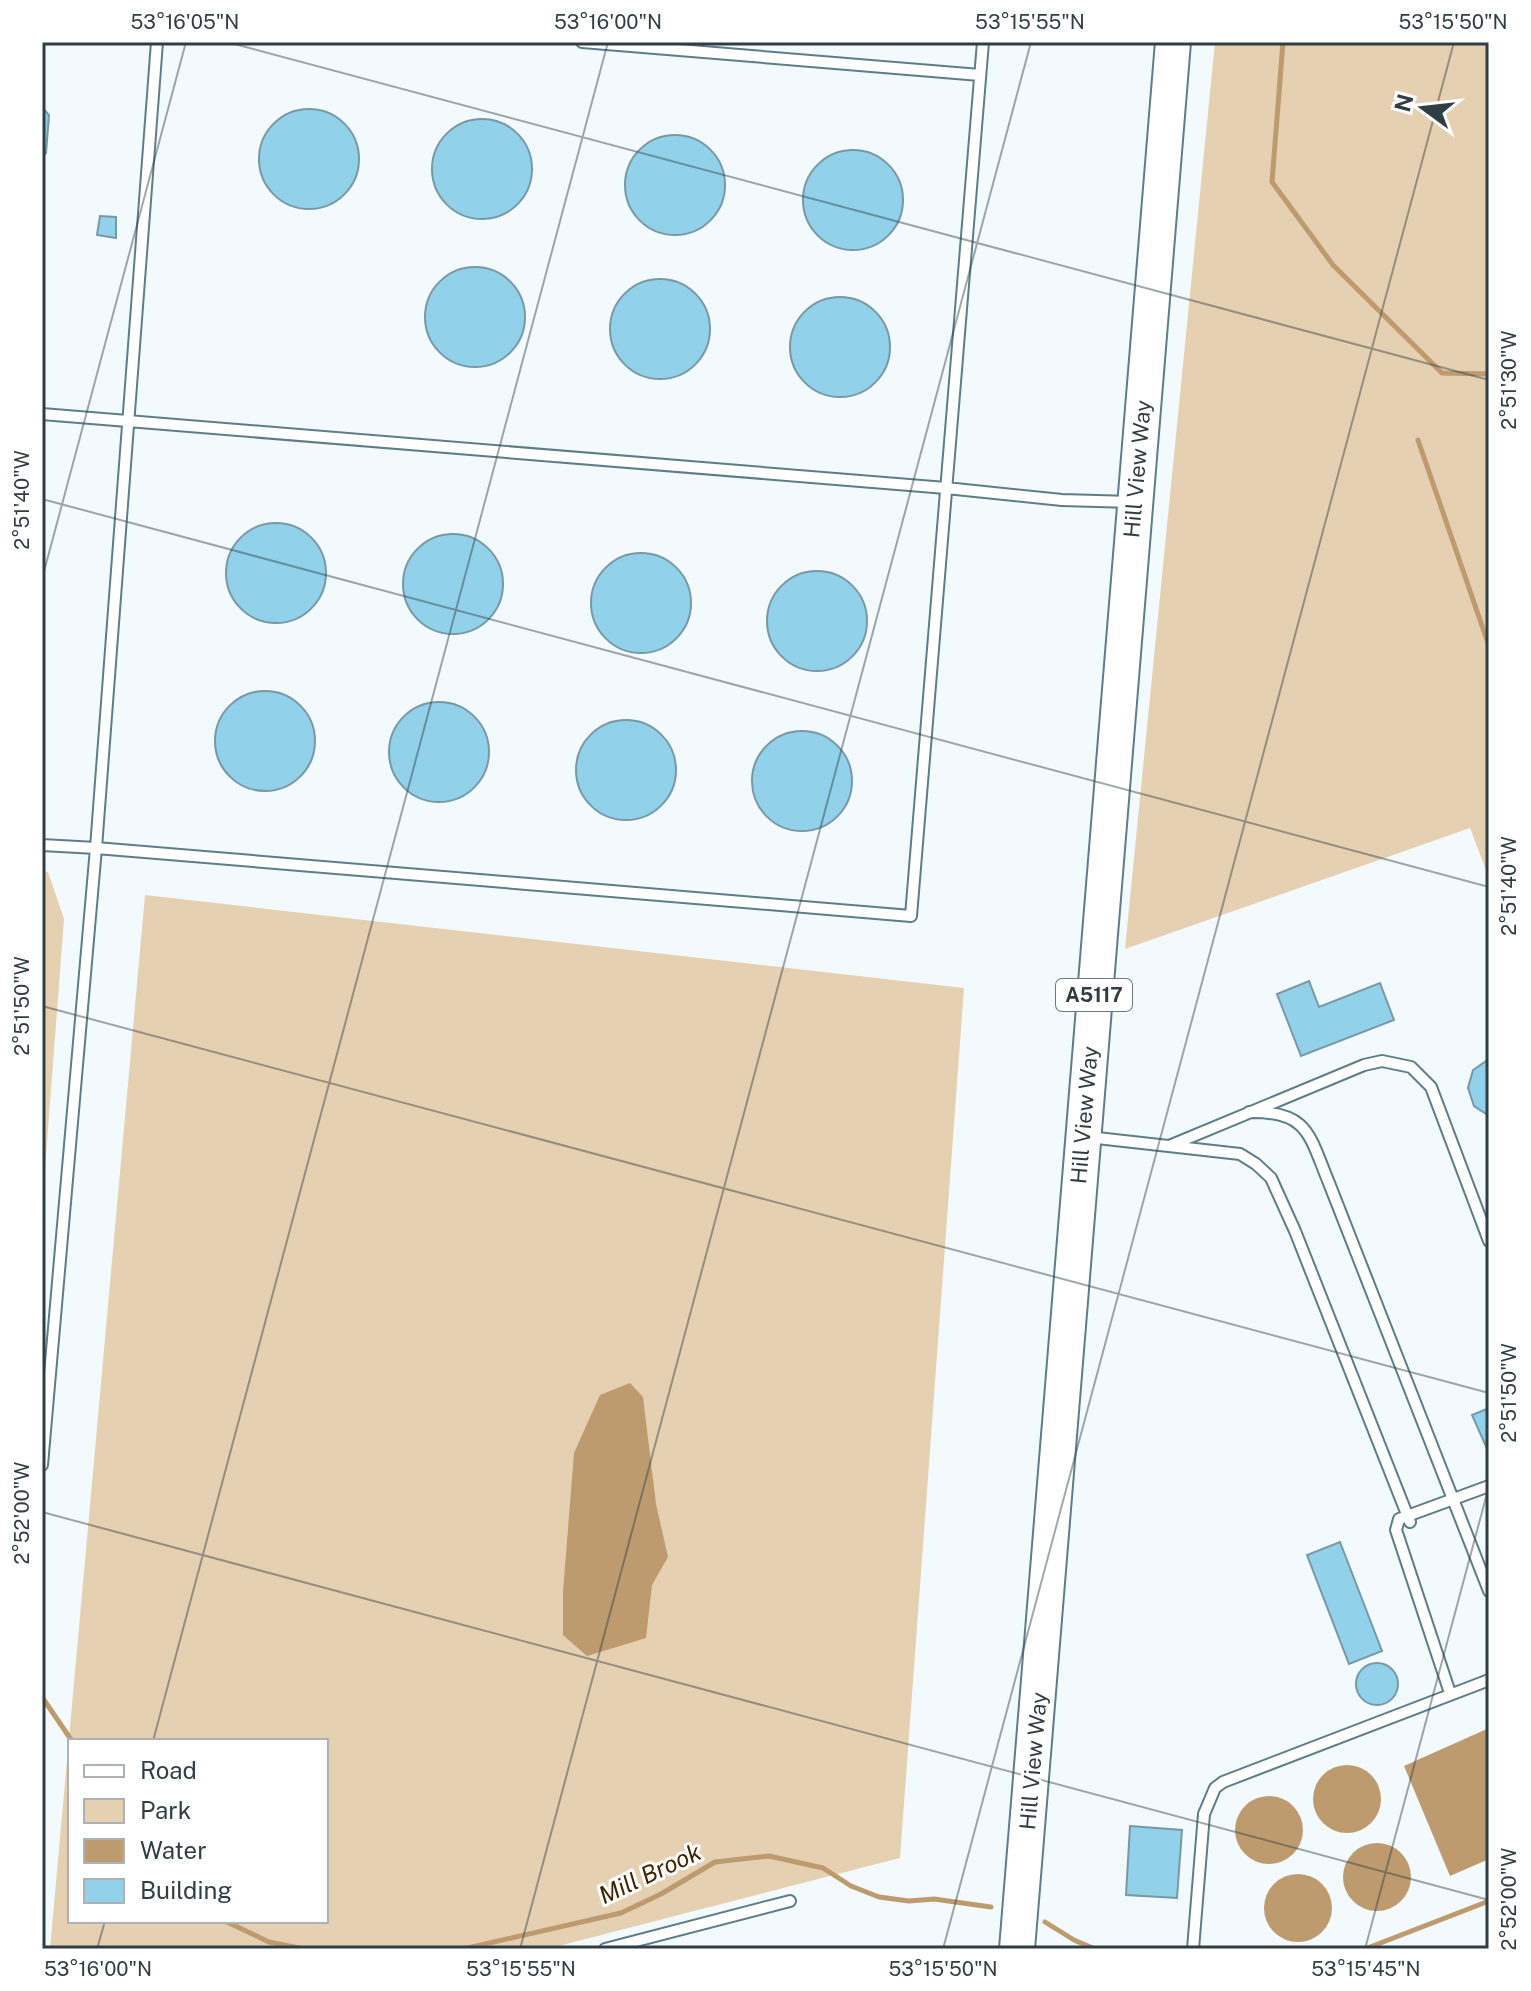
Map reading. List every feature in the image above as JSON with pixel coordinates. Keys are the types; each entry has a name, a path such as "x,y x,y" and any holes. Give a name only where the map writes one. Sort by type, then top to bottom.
{"main road":[{"name":"Hill View Way","path":"1017,1949 1173,42"}],"lane":[{"path":"42,1465 96,848 157,42"},
{"path":"582,42 980,75"},
{"path":"42,845 911,916 983,42"},
{"path":"42,414 1062,500 1135,502"},
{"path":"1167,1146 1364,1065 1382,1061 1411,1067 1431,1087 1489,1241"},
{"path":"1249,1112 1281,1114 1297,1120 1306,1129 1489,1591"},
{"path":"1082,1136 1240,1154 1271,1178 1295,1231 1408,1519"},
{"path":"1450,1693 1396,1530 1399,1519 1408,1519 1489,1486"},
{"path":"1193,1949 1204,1814 1215,1788 1223,1782 1489,1680"},
{"path":"605,1949 790,1901"}],"green space":[{"path":"1215,42 1489,42 1489,878 1470,828 1125,949"},
{"path":"42,871 48,872 64,919 42,1208"},
{"path":"145,895 964,988 900,1858 547,1949 50,1949 68,1749 68,1923 328,1923 328,1739 69,1739"}],"water":[{"path":"630,1383 643,1397 656,1504 668,1557 652,1585 646,1638 587,1656 563,1635 563,1592 574,1453 600,1395"},
{"path":"1489,1728 1489,1859 1450,1876 1404,1766"},
{"path":"1340,1765 1354,1765 1366,1770 1376,1780 1381,1799 1376,1818 1366,1828 1354,1833 1340,1833 1328,1828 1318,1818 1313,1806 1313,1792 1318,1780 1328,1770"},
{"path":"1262,1796 1276,1796 1288,1801 1298,1811 1303,1830 1298,1849 1288,1859 1276,1864 1262,1864 1250,1859 1240,1849 1235,1837 1235,1823 1240,1811 1250,1801"},
{"path":"1384,1843 1405,1858 1411,1877 1409,1890 1401,1901 1384,1911 1370,1911 1353,1901 1345,1890 1343,1870 1353,1853 1364,1845"},
{"path":"1291,1874 1305,1874 1317,1879 1327,1889 1332,1908 1327,1927 1317,1937 1305,1942 1291,1942 1279,1937 1269,1927 1264,1915 1264,1901 1269,1889 1279,1879"}],"building":[{"path":"42,107 49,115 46,153 42,157"},
{"path":"309,109 328,113 344,124 355,140 359,159 355,178 344,194 328,205 309,209 290,205 274,194 263,178 259,159 263,140 274,124 290,113"},
{"path":"482,119 501,123 517,134 528,150 532,169 528,188 517,204 501,215 482,219 463,215 447,204 436,188 432,169 436,150 447,134 463,123"},
{"path":"675,135 694,139 710,150 721,166 725,185 721,204 710,220 694,231 675,235 656,231 640,220 629,204 625,185 629,166 640,150 656,139"},
{"path":"853,150 872,154 888,165 899,181 903,200 899,219 888,235 872,246 853,250 834,246 818,235 807,219 803,200 807,181 818,165 834,154"},
{"path":"100,216 116,217 116,238 97,235"},
{"path":"475,267 494,271 510,282 521,298 525,317 521,336 510,352 494,363 475,367 456,363 440,352 429,336 425,317 429,298 440,282 456,271"},
{"path":"660,279 679,283 695,294 706,310 710,329 706,348 695,364 679,375 660,379 641,375 625,364 614,348 610,329 614,310 625,294 641,283"},
{"path":"840,297 859,301 875,312 886,328 890,347 886,366 875,382 859,393 840,397 821,393 805,382 794,366 790,347 794,328 805,312 821,301"},
{"path":"276,523 295,527 311,538 322,554 326,573 322,592 311,608 295,619 276,623 257,619 241,608 230,592 226,573 230,554 241,538 257,527"},
{"path":"453,534 472,538 488,549 499,565 503,584 499,603 488,619 472,630 453,634 434,630 418,619 407,603 403,584 407,565 418,549 434,538"},
{"path":"641,553 660,557 676,568 687,584 691,603 687,622 676,638 660,649 641,653 622,649 606,638 595,622 591,603 595,584 606,568 622,557"},
{"path":"817,571 836,575 852,586 863,602 867,621 863,640 852,656 836,667 817,671 798,667 782,656 771,640 767,621 771,602 782,586 798,575"},
{"path":"265,691 284,695 300,706 311,722 315,741 311,760 300,776 284,787 265,791 246,787 230,776 219,760 215,741 219,722 230,706 246,695"},
{"path":"439,702 458,706 474,717 485,733 489,752 485,771 474,787 458,798 439,802 420,798 404,787 393,771 389,752 393,733 404,717 420,706"},
{"path":"626,720 645,724 661,735 672,751 676,770 672,789 661,805 645,816 626,820 607,816 591,805 580,789 576,770 580,751 591,735 607,724"},
{"path":"802,731 821,735 837,746 848,762 852,781 848,800 837,816 821,827 802,831 783,827 767,816 756,800 752,781 756,762 767,746 783,735"},
{"path":"1309,981 1319,1007 1380,983 1394,1020 1301,1056 1277,994"},
{"path":"1489,1059 1489,1116 1474,1106 1468,1088 1473,1070"},
{"path":"1489,1408 1489,1453 1472,1415"},
{"path":"1340,1542 1382,1651 1349,1664 1307,1555"},
{"path":"1377,1663 1392,1669 1398,1684 1392,1699 1377,1705 1362,1699 1356,1684 1362,1669"},
{"path":"1130,1826 1182,1830 1177,1898 1126,1895"}],"waterway":[{"path":"1283,42 1272,182 1333,265 1442,373 1489,374"},
{"path":"1418,440 1489,646"},
{"name":"Mill Brook","path":"42,1697 71,1739"},
{"name":"Mill Brook","path":"463,1949 621,1913 715,1862 769,1856 823,1868 851,1886 879,1897 909,1901 934,1899 991,1907"},
{"name":"Mill Brook","path":"1365,1949 1489,1901"},
{"name":"Mill Brook","path":"1045,1922 1095,1949"},
{"name":"Mill Brook","path":"229,1923 269,1942 304,1949"}]}
